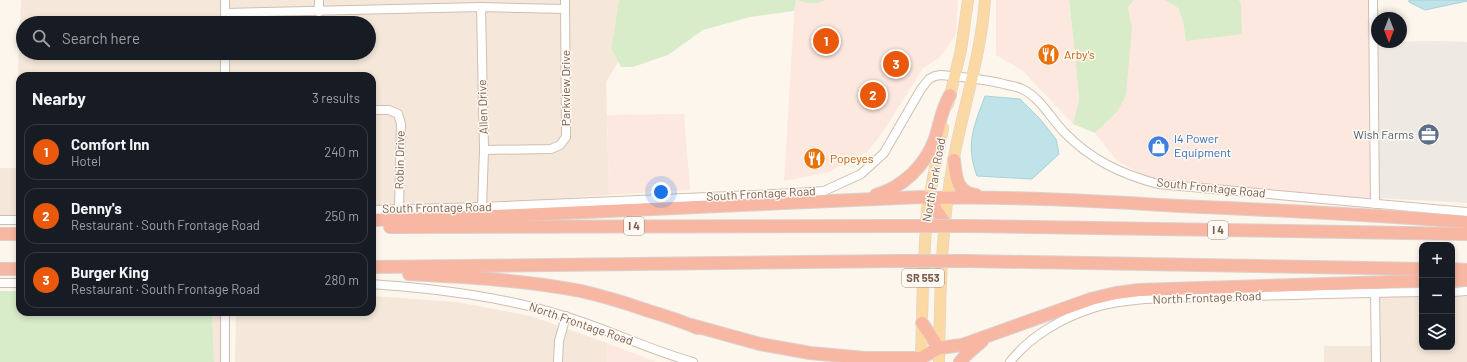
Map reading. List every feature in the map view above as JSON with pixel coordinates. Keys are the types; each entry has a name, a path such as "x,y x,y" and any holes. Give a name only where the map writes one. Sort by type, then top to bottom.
{"highway":[{"path":"864,198 894,188 918,168 926,158 934,140 944,106 950,95"},
{"path":"954,160 957,181 967,194 993,198"},
{"path":"376,220 495,216 921,196 928,198 993,198 1257,208 1467,222"},
{"path":"928,198 945,223"},
{"name":"I 4","path":"376,227 969,226 1467,234"},
{"path":"0,234 16,234"},
{"path":"376,267 968,261 1419,269"},
{"path":"376,268 396,273 470,277 541,284 576,290 613,299 684,322 709,334 760,348 804,356 854,362"},
{"path":"0,269 16,269"},
{"path":"1455,269 1467,270"},
{"path":"1455,280 1467,280"},
{"path":"691,326 760,344 810,353 865,358 921,360 939,348 962,345 1090,299 1116,293 1139,290 1419,281"},
{"path":"922,323 939,348"},
{"path":"960,362 976,345 991,335"}],"main road":[{"name":"North Park Road","path":"921,360 924,242 928,198 961,50 968,0"},
{"name":"North Park Road","path":"939,362 947,198 972,78 985,0"}],"street":[{"path":"224,16 225,0"},
{"path":"319,0 319,12"},
{"name":"Parkview Drive","path":"484,150 551,149 560,145 566,137 565,0"},
{"path":"1373,0 1375,204"},
{"path":"224,13 319,12 481,7 565,9"},
{"name":"Allen Drive","path":"481,7 484,150 482,207"},
{"path":"225,60 225,72"},
{"name":"South Frontage Road","path":"376,210 796,194 824,190 861,174 884,153 921,89 929,79 941,75 987,80 1022,89 1033,96 1064,132 1083,150 1105,164 1134,178 1158,184 1467,212"},
{"name":"Robin Drive","path":"376,110 389,110 398,114 401,124 399,209"},
{"path":"0,220 16,220"},
{"path":"0,283 16,283"},
{"name":"North Frontage Road","path":"376,284 463,293 529,306 566,316 693,362"},
{"path":"1375,292 1376,362"},
{"name":"North Frontage Road","path":"1010,362 1026,346 1057,324 1070,317 1094,308 1115,303 1156,299 1419,292"},
{"path":"1455,292 1467,292"},
{"path":"225,316 225,362"},
{"path":"558,362 559,341 566,316"}],"shaded area":[{"path":"21,0 221,0 221,16 20,16"},
{"path":"228,0 619,0 611,49 618,62 606,82 609,195 508,202 376,206 376,72 228,72 228,60 376,60 376,16 228,16"},
{"path":"795,0 811,4 820,3 826,0 958,0 956,35 939,58 923,68 883,132 867,152 829,172 784,181"},
{"path":"996,0 1069,0 1079,100 1073,124 1022,70 996,55"},
{"path":"1134,0 1165,0 1178,8 1183,21 1186,40 1242,22 1239,0 1370,0 1372,198 1351,198 1159,181 1149,178 1117,161 1095,133 1117,112 1132,28 1128,7"},
{"path":"1407,41 1467,42 1467,203 1379,198 1377,48 1407,48"},
{"path":"18,60 222,60 222,72 18,72"},
{"path":"684,114 690,190 609,195 607,115"},
{"path":"0,168 16,168 16,215 0,215"},
{"path":"1455,295 1467,295 1467,362 1324,362 1324,346 1375,346 1376,296 1419,296 1419,350 1455,350"},
{"path":"376,296 457,302 531,316 607,343 607,362 235,362 236,316 376,316"},
{"path":"212,316 222,316 222,362 214,362"},
{"path":"607,343 657,362 607,362"}],"green space":[{"path":"619,0 796,0 794,11 750,17 703,30 668,55 633,67 621,67 611,49"},
{"path":"796,0 826,0 822,2 807,3"},
{"path":"1069,0 1134,0 1128,7 1132,28 1126,95 1117,112 1095,133 1073,124 1079,100"},
{"path":"1165,0 1239,0 1241,5 1242,34 1186,41 1183,21 1178,8"},
{"path":"0,291 16,291 16,316 212,316 214,362 0,362"}],"water":[{"path":"1409,0 1467,1 1425,10 1409,2"},
{"path":"985,96 1020,99 1040,119 1056,139 1059,154 1032,179 977,176 973,165 971,145 972,135"}],"place":[{"name":"Comfort Inn","path":"826,41"},
{"name":"Arby's","path":"1049,55"},
{"name":"Burger King","path":"896,64"},
{"name":"Denny's","path":"873,95"},
{"name":"Wish Farms","path":"1429,135"},
{"name":"I4 Power Equipment","path":"1158,146"},
{"name":"Popeyes","path":"814,159"}]}
